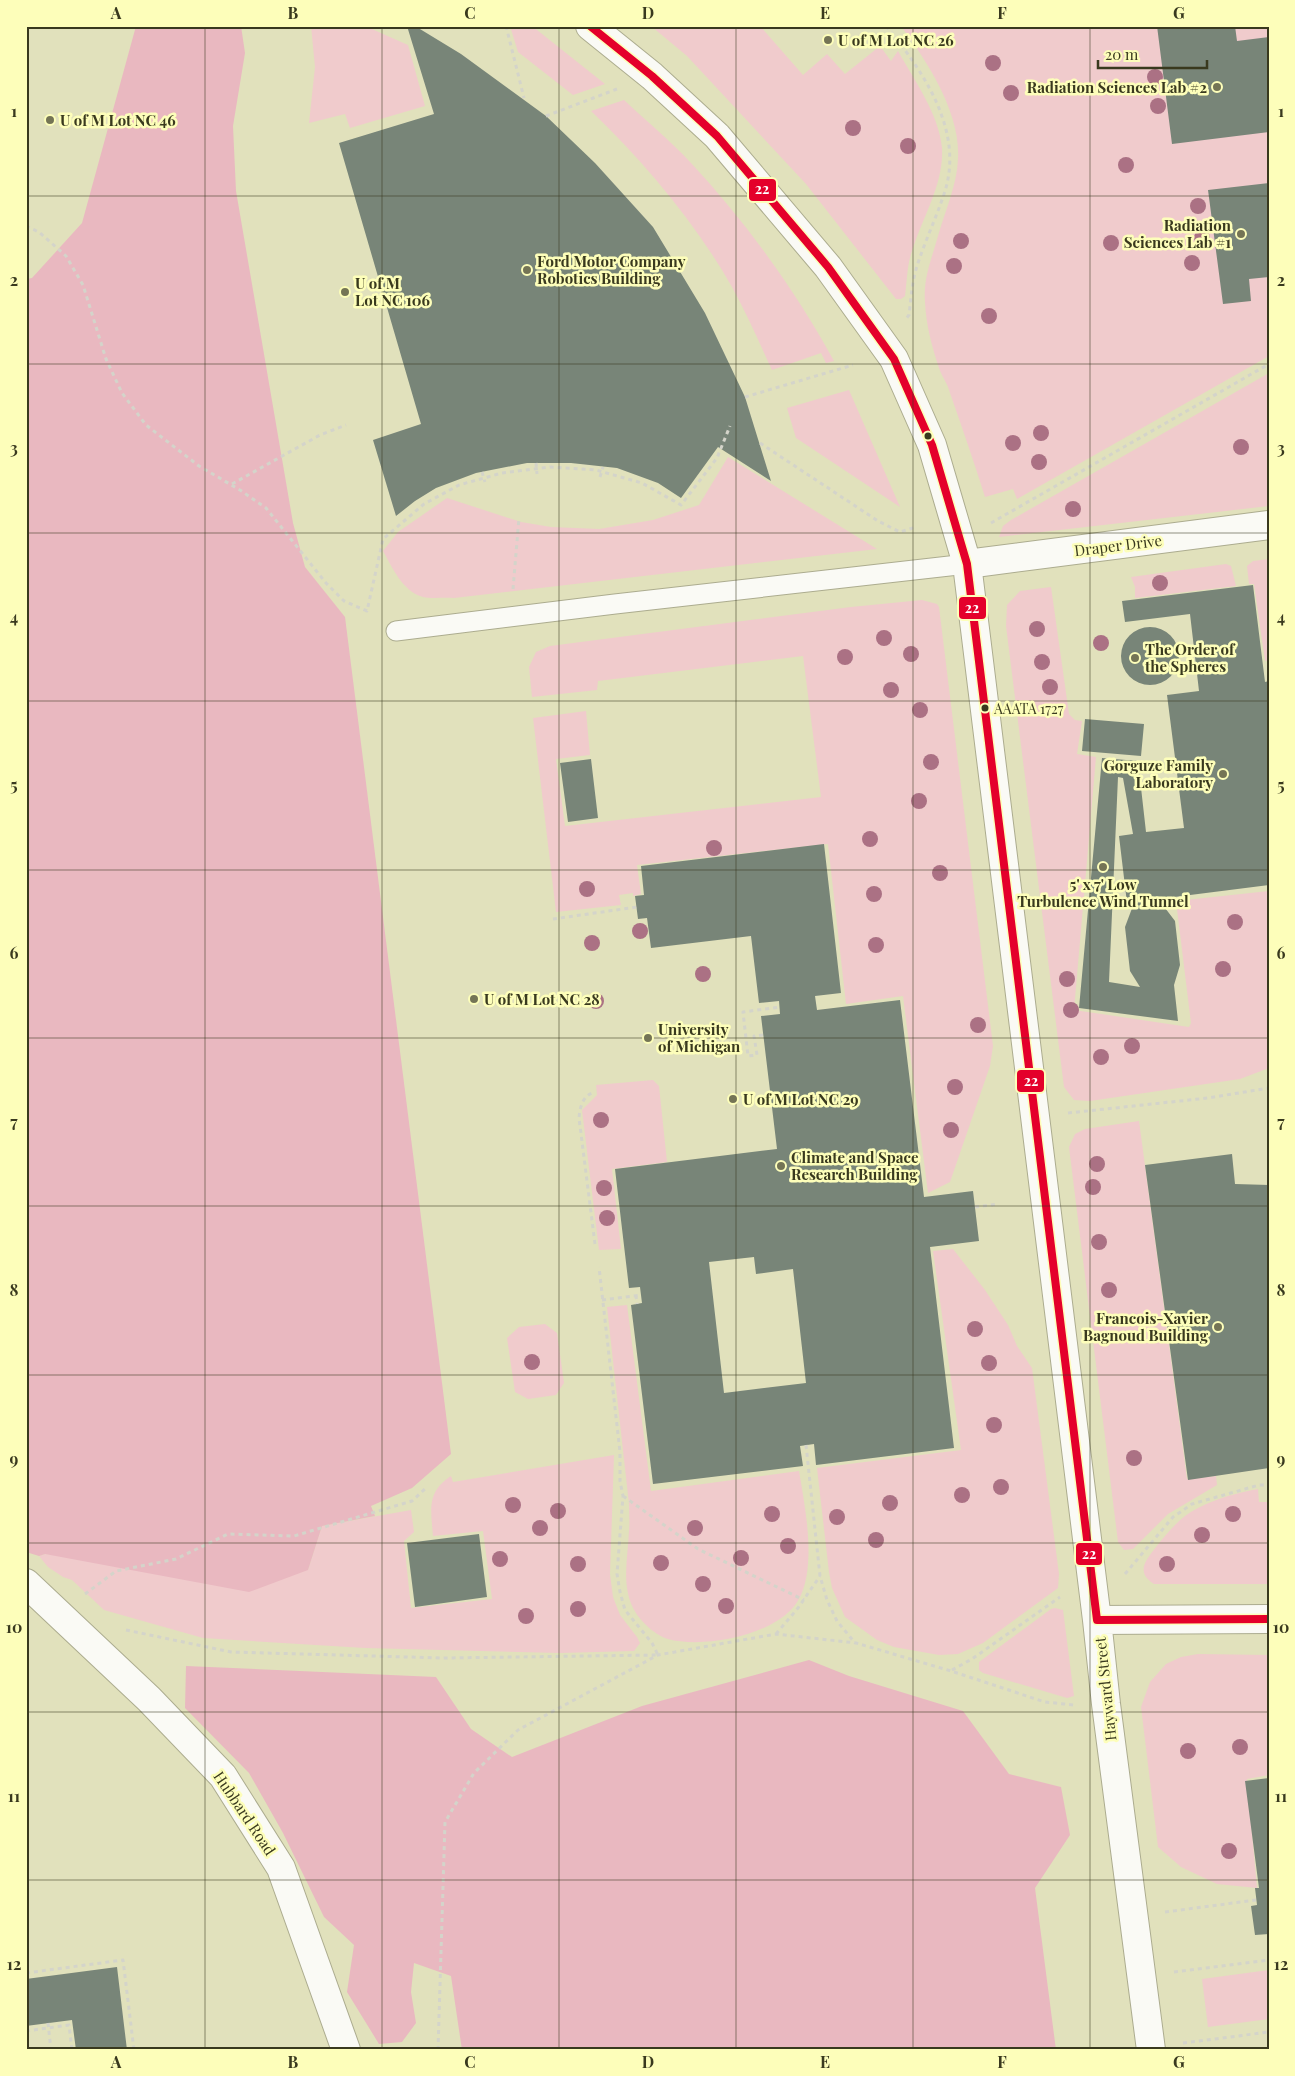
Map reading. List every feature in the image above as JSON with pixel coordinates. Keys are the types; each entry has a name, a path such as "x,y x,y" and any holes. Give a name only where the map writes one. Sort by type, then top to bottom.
{"street":[{"name":"Hayward Street","path":"590,26 652,76 717,136 828,267 894,360 932,445 966,564 1106,1704 1163,2047"},
{"name":"Draper Drive","path":"966,564 1269,525"},
{"name":"Hubbard Road","path":"26,1583 148,1699 223,1776 282,1868 346,2050"},
{"path":"1097,1620 1269,1619"}],"lane":[{"path":"396,631 966,564"}],"path":[{"path":"506,26 524,98"},
{"path":"886,26 910,55 927,82 946,131 948,148 949,169 945,190 917,267 909,315 903,323"},
{"path":"546,116 620,88"},
{"path":"26,226 39,232 66,256 84,285 106,359 122,393 146,425 199,466 266,508 326,583 344,601 367,611 383,538 424,504 459,485 484,480 502,473 550,467 602,471 642,483 681,505 717,458 730,426"},
{"path":"988,528 992,521 1269,364"},
{"path":"745,397 853,365"},
{"path":"231,485 320,434 346,425"},
{"path":"760,443 878,521 900,532 916,527"},
{"path":"536,463 537,474"},
{"path":"600,477 603,467"},
{"path":"482,472 484,480"},
{"path":"512,590 519,518"},
{"path":"553,919 637,907"},
{"path":"763,1035 754,1036 757,1055 748,1056 743,1012 780,1007"},
{"path":"1058,1114 1208,1098 1269,1088"},
{"path":"595,1092 589,1094 584,1099 580,1107 579,1118 595,1244"},
{"path":"975,1206 998,1204"},
{"path":"599,1267 620,1452 620,1481 623,1496 617,1574 625,1610 652,1643 658,1655"},
{"path":"636,1295 637,1304"},
{"path":"602,1300 641,1295"},
{"path":"806,1445 820,1576 827,1600 837,1621 856,1643"},
{"path":"1124,1575 1173,1517 1192,1504 1259,1485 1269,1485"},
{"path":"77,1600 116,1571 176,1560 228,1534 294,1536 412,1501 428,1487"},
{"path":"623,1496 698,1549 804,1600"},
{"path":"776,1634 804,1600 820,1576"},
{"path":"951,1671 972,1659 1067,1592"},
{"path":"123,1630 231,1652 443,1658 658,1655 776,1634 856,1643 951,1671 1045,1702 1080,1705"},
{"path":"438,2050 445,1822 474,1773 518,1730 658,1655"},
{"path":"1158,1913 1256,1900"},
{"path":"26,1973 123,1960 134,2050"},
{"path":"1166,1973 1269,1960"},
{"path":"42,1971 42,1977"},
{"path":"26,2031 48,2026 68,2025 72,2050"},
{"path":"48,2026 51,2050"},
{"path":"1163,2047 1269,2032"}],"shaded area":[{"path":"136,26 241,26 245,53 233,126 236,191 293,523 305,567 345,617 451,1454 412,1488 371,1506 375,1516 322,1526 308,1570 249,1592 45,1554 39,1556 26,1552 26,279 32,278 82,223"},
{"path":"311,26 365,26 408,45 425,106 350,128 345,114 309,123 315,67"},
{"path":"510,26 532,26 605,84 573,95 518,52"},
{"path":"651,26 760,26 803,75 827,54 845,74 880,46 891,61 898,51 931,110 940,135 942,148 940,175 932,201 910,256 905,296 901,299 896,299 806,184 687,56"},
{"path":"901,26 1269,26 1269,356 1017,499 1013,489 985,497 949,390 936,360 926,311 925,293 927,276 957,169 957,142 954,124 948,106 931,71"},
{"path":"624,100 683,155 731,209 768,257 803,308 834,361 826,363 821,353 772,370 737,297 702,239 650,172 591,111"},
{"path":"1269,373 1269,506 999,537 1003,526 1011,520"},
{"path":"849,390 900,507 796,438 787,408"},
{"path":"728,457 877,549 454,598 427,598 416,594 399,578 383,551 398,532 447,498 521,522 551,527 599,529 653,520 699,505"},
{"path":"1269,559 1269,660 1265,661 1254,584 1249,584 1247,566 1253,561"},
{"path":"1226,564 1231,566 1236,586 1135,598 1135,587 1131,577"},
{"path":"1051,587 1069,714 1075,720 1082,721 1077,754 1096,757 1074,1010 1189,1027 1191,1023 1176,901 1269,891 1269,1068 1240,1079 1090,1101 1074,1100 1064,1087 1006,626 1007,605 1020,591"},
{"path":"922,600 937,604 939,607 993,1046 990,1066 950,1182 928,1193 903,996 846,1004 828,844 637,865 641,894 633,896 633,893 619,895 621,905 556,912 533,718 586,711 590,755 556,759 565,826 821,797 803,656 598,681 597,690 532,697 529,667 536,652 550,646 851,607"},
{"path":"653,1080 659,1086 667,1162 612,1169 621,1249 599,1250 582,1110 597,1095 596,1085"},
{"path":"1139,1121 1187,1479 1216,1476 1217,1485 1168,1514 1133,1549 1124,1550 1118,1542 1069,1147 1075,1134 1085,1129"},
{"path":"953,1249 985,1290 1008,1325 1017,1346 1032,1368 1059,1574 1058,1588 983,1643 958,1654 939,1655 894,1647 877,1640 845,1617 832,1588 817,1468 961,1450 933,1251"},
{"path":"627,1305 651,1491 799,1471 808,1536 807,1570 804,1585 799,1599 789,1611 776,1622 759,1630 740,1636 701,1642 683,1642 668,1639 646,1625 636,1613 631,1603 626,1583 629,1504 607,1307"},
{"path":"545,1324 557,1333 564,1383 556,1395 528,1399 515,1392 507,1338 519,1327"},
{"path":"614,1455 610,1574 613,1597 620,1615 640,1643 634,1651 560,1653 365,1648 203,1638 104,1610 72,1580 63,1577 48,1567 39,1556 45,1554 308,1570 322,1526 411,1510 414,1532 404,1541 411,1608 492,1599 483,1531 433,1536 431,1510 437,1489 451,1476 453,1482"},
{"path":"1258,1489 1259,1502 1269,1502 1269,1584 1154,1584 1148,1579 1144,1570 1146,1561 1180,1520 1212,1501"},
{"path":"1051,1609 1063,1610 1074,1696 1067,1698 983,1673 979,1670 979,1662"},
{"path":"1198,1654 1269,1655 1269,1775 1247,1779 1257,1888 1217,1884 1181,1867 1158,1847 1141,1707 1150,1682 1166,1664 1181,1657"},
{"path":"809,1660 849,1676 963,1711 1009,1774 1061,1787 1070,1835 1035,1888 1056,2050 462,2050 451,1976 414,1963 411,1992 416,2023 402,2042 379,2044 347,1992 354,1945 324,1917 283,1833 249,1773 185,1708 186,1666 436,1677 471,1729 512,1757 642,1706"},
{"path":"1269,1970 1269,2019 1208,2027 1202,1979"}],"building":[{"name":"Ford Motor Company Robotics Building","path":"407,26 415,26 461,54 546,116 595,163 653,227 705,313 745,397 771,481 718,447 681,498 658,483 617,468 571,463 527,463 476,473 436,488 396,516 373,440 421,424 339,143 434,114"},
{"name":"Radiation Sciences Lab #2","path":"1157,26 1235,26 1237,41 1269,37 1269,132 1172,144"},
{"name":"Radiation Sciences Lab #1","path":"1269,183 1269,277 1249,279 1251,301 1223,304 1208,190"},
{"name":"Gorguze Family Laboratory","path":"1253,585 1265,682 1269,681 1269,885 1127,903 1119,836 1133,834 1123,778 1118,777 1109,982 1140,987 1130,971 1125,927 1134,903 1159,900 1175,921 1180,965 1174,985 1178,1021 1079,1008 1102,758 1138,761 1146,832 1184,828 1167,695 1199,691 1190,614 1125,622 1122,601"},
{"path":"1144,627 1156,627 1171,635 1179,650 1179,662 1171,677 1156,685 1144,685 1129,677 1121,662 1121,650 1129,635"},
{"path":"1085,719 1144,724 1141,756 1082,751"},
{"path":"591,759 598,818 568,822 560,763"},
{"name":"Climate and Space Research Building","path":"824,844 841,993 815,996 817,1010 900,1000 924,1197 973,1191 979,1241 930,1247 954,1448 816,1465 814,1444 800,1446 803,1466 653,1484 631,1305 642,1303 640,1287 629,1288 615,1169 777,1149 761,1016 780,1014 779,1001 759,1003 751,936 651,948 647,918 638,919 635,896 644,895 641,866","holes":["754,1257 756,1274 793,1269 806,1383 724,1393 709,1262"]},
{"name":"Francois‑Xavier Bagnoud Building","path":"1232,1154 1235,1184 1269,1185 1269,1468 1188,1480 1145,1165"},
{"path":"479,1534 487,1597 415,1607 407,1543"},
{"path":"1269,1778 1269,1934 1255,1935 1251,1906 1257,1905 1255,1888 1259,1888 1245,1781"},
{"path":"117,1967 127,2050 76,2050 72,2020 26,2026 26,1979"}],"transit line":[{"name":"22","path":"590,26 652,76 717,136 828,267 894,359 932,445 967,564 1097,1620 1269,1619"}],"place":[{"name":"U of M Lot NC 26","path":"828,40"},
{"name":"Radiation Sciences Lab #2","path":"1217,87"},
{"name":"U of M Lot NC 46","path":"50,120"},
{"name":"Radiation Sciences Lab #1","path":"1241,234"},
{"name":"Ford Motor Company Robotics Building","path":"527,270"},
{"name":"U of M Lot NC 106","path":"345,292"},
{"name":"The Order of the Spheres","path":"1135,658"},
{"name":"AAATA 1727","path":"985,708"},
{"name":"Gorguze Family Laboratory","path":"1223,774"},
{"name":"5' x 7' Low Turbulence Wind Tunnel","path":"1103,867"},
{"name":"U of M Lot NC 28","path":"474,999"},
{"name":"University of Michigan","path":"648,1038"},
{"name":"U of M Lot NC 29","path":"733,1099"},
{"name":"Climate and Space Research Building","path":"781,1166"},
{"name":"Francois‑Xavier Bagnoud Building","path":"1218,1327"}]}
